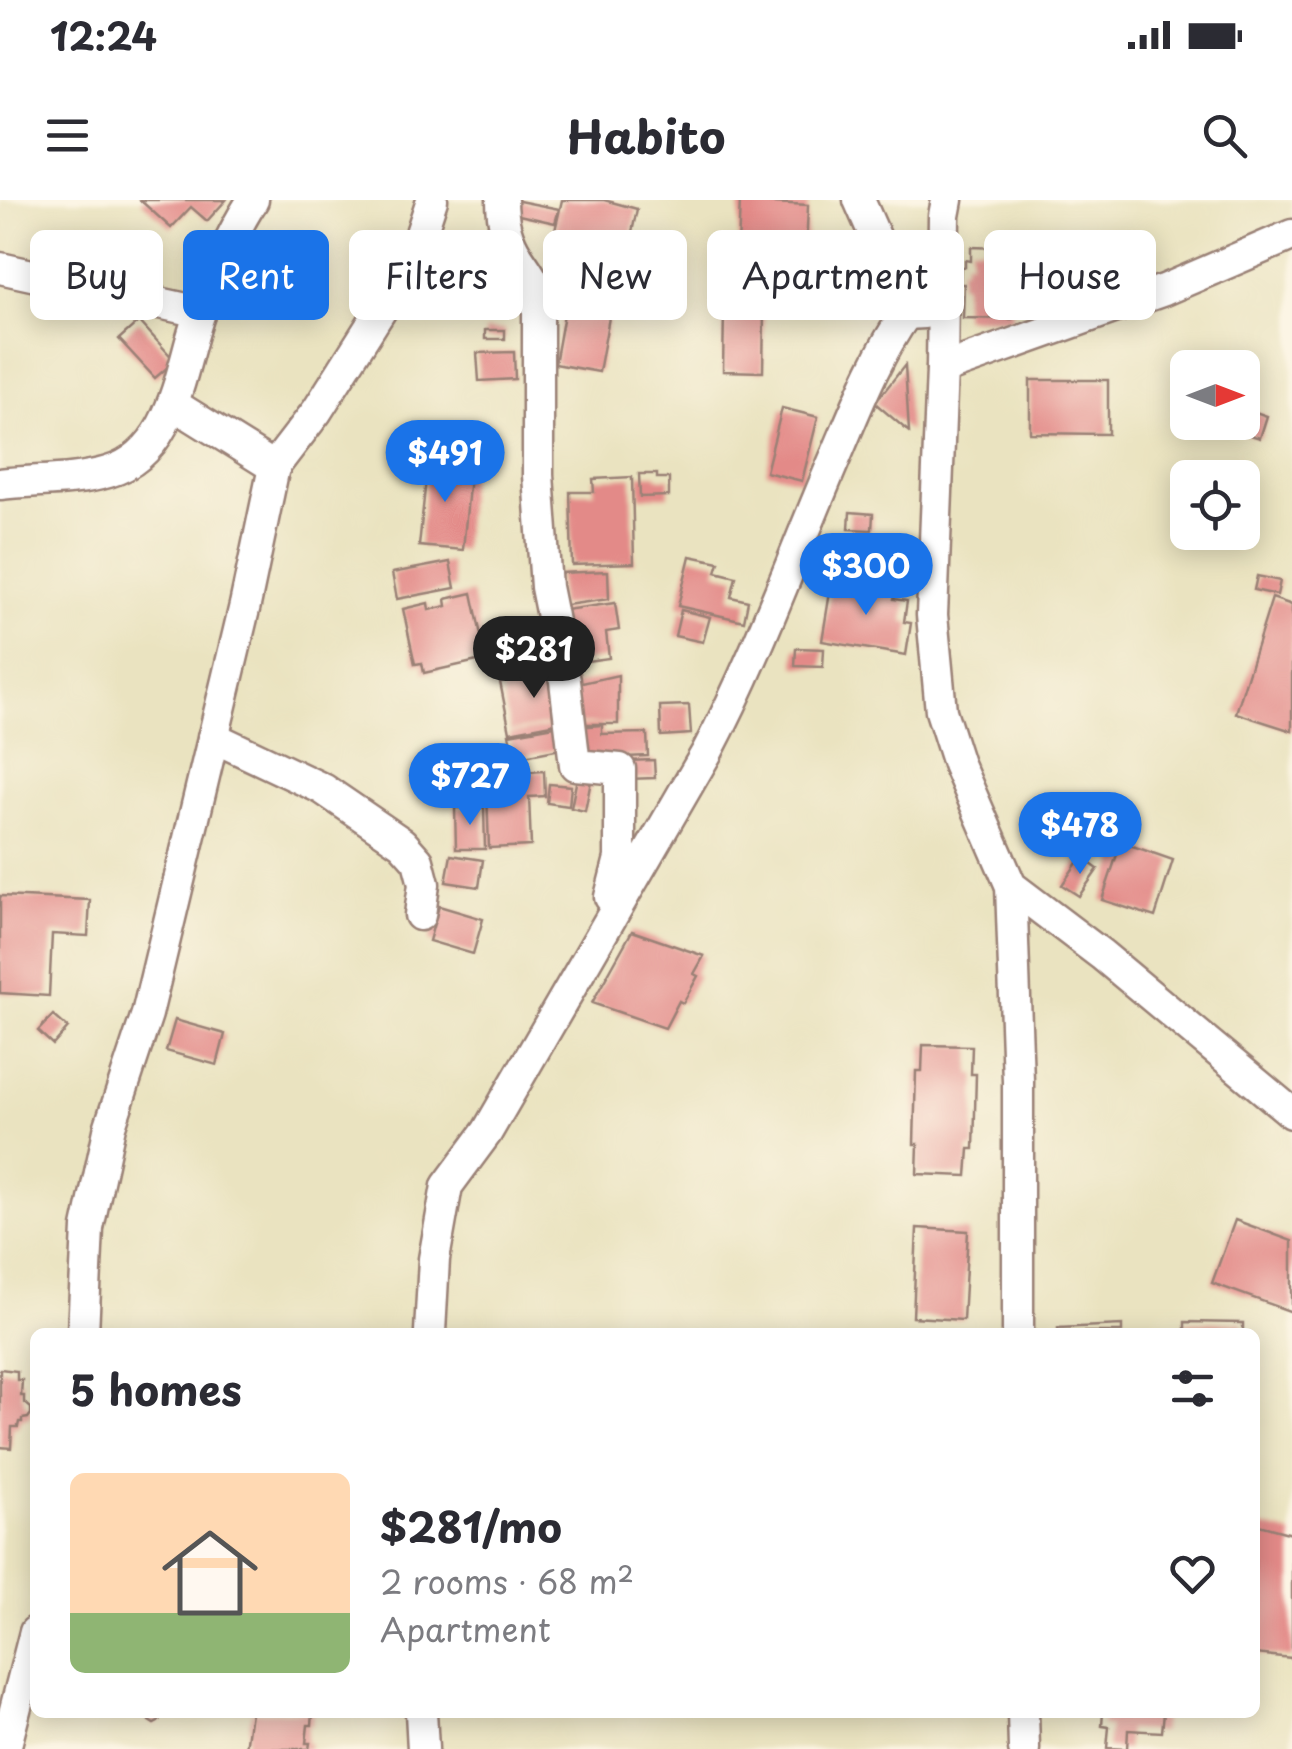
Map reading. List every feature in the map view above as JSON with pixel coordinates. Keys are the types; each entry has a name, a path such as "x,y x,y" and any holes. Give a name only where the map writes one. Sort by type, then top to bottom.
{"street":[{"path":"236,230 254,200"},
{"path":"83,1328 88,1228 110,1126 146,1014 245,606 274,467 318,411 412,260 432,200"},
{"path":"502,200 504,229 532,276 538,294 538,475 546,586 565,682 575,765 620,769 620,858 600,938"},
{"path":"859,200 872,230"},
{"path":"944,230 947,200"},
{"path":"942,369 1164,290 1292,235"},
{"path":"0,268 183,308"},
{"path":"0,484 78,478 109,472 130,462 148,446 173,404 198,320"},
{"path":"430,1328 434,1259 447,1186 488,1132 708,752 734,701 869,381 902,320"},
{"path":"943,320 932,615 941,711 958,764 1011,886 1018,1081 1018,1328"},
{"path":"173,404 274,467"},
{"path":"213,737 322,789 402,843 418,862 424,884 420,916"},
{"path":"1011,886 1102,955 1292,1112"},
{"path":"5,1749 30,1652"},
{"path":"422,1718 423,1749"},
{"path":"1023,1718 1024,1749"}],"building":[{"path":"140,200 226,200 207,221 191,207 171,228"},
{"path":"514,200 559,209 555,223 510,213"},
{"path":"562,200 604,200 637,209 632,230 555,230"},
{"path":"740,201 808,205 807,230 739,230"},
{"path":"971,247 984,247 984,318 964,318 964,267 965,260 971,261"},
{"path":"563,320 609,320 599,372 555,364"},
{"path":"724,320 764,320 763,372 723,371"},
{"path":"139,321 175,361 155,378 119,339"},
{"path":"485,330 505,330 505,339 485,339"},
{"path":"514,352 515,379 479,381 477,353"},
{"path":"905,365 909,432 875,403"},
{"path":"1030,380 1108,380 1108,434 1030,433"},
{"path":"782,408 818,417 802,481 766,472"},
{"path":"1260,414 1267,416 1260,438"},
{"path":"428,460 471,465 463,550 419,546"},
{"path":"639,474 669,478 669,496 640,497"},
{"path":"632,477 634,563 572,565 570,492 594,492 593,479"},
{"path":"850,512 873,514 872,530 849,529"},
{"path":"690,556 719,562 716,572 736,577 731,597 748,601 744,621 678,606"},
{"path":"450,562 455,588 397,599 392,573"},
{"path":"608,571 609,599 559,606 559,573"},
{"path":"1257,576 1280,581 1277,595 1254,590"},
{"path":"832,580 896,591 894,599 907,601 904,622 911,623 906,655 822,641"},
{"path":"472,593 486,659 424,673 422,663 415,664 403,609 428,603 429,610 447,606 446,599"},
{"path":"1272,598 1292,605 1292,731 1236,713"},
{"path":"615,603 619,630 606,632 609,658 565,664 558,611"},
{"path":"681,610 710,617 703,642 675,636"},
{"path":"796,648 824,649 823,667 795,666"},
{"path":"559,671 568,721 510,732 500,682"},
{"path":"618,675 618,724 575,724 573,685"},
{"path":"689,705 691,734 661,736 660,706"},
{"path":"566,724 571,747 514,758 509,734"},
{"path":"602,725 602,734 647,733 648,756 577,759 576,727"},
{"path":"654,760 655,778 627,779 626,761"},
{"path":"529,761 529,772 544,771 545,796 529,797 531,846 489,848 486,763"},
{"path":"577,778 591,781 585,811 571,808"},
{"path":"549,784 571,786 569,806 547,803"},
{"path":"484,807 485,849 456,849 455,808"},
{"path":"1121,842 1173,860 1155,917 1102,900"},
{"path":"451,855 483,860 479,887 446,882"},
{"path":"1081,857 1098,869 1079,896 1062,885"},
{"path":"0,896 90,900 88,936 52,934 49,996 0,993"},
{"path":"439,906 483,919 473,954 429,941"},
{"path":"632,931 704,956 694,974 698,976 665,1028 592,1003"},
{"path":"53,1015 68,1028 53,1045 38,1031"},
{"path":"175,1020 225,1034 217,1065 166,1051"},
{"path":"923,1045 972,1046 971,1074 976,1074 974,1149 969,1149 967,1176 917,1174 916,1071 922,1071"},
{"path":"1235,1220 1292,1241 1292,1312 1212,1283"},
{"path":"917,1228 968,1231 963,1320 913,1317"},
{"path":"1185,1322 1243,1323 1243,1328 1185,1328"},
{"path":"1122,1325 1122,1328 1058,1328"},
{"path":"0,1369 17,1371 17,1380 22,1380 21,1396 30,1407 30,1415 18,1427 12,1427 11,1448 0,1447"},
{"path":"1260,1525 1292,1534 1292,1658 1260,1655"},
{"path":"250,1718 313,1718 312,1725 308,1725 309,1749 246,1749"},
{"path":"1103,1718 1163,1718 1162,1732 1128,1730 1127,1749 1107,1748 1109,1727 1102,1726"}]}
